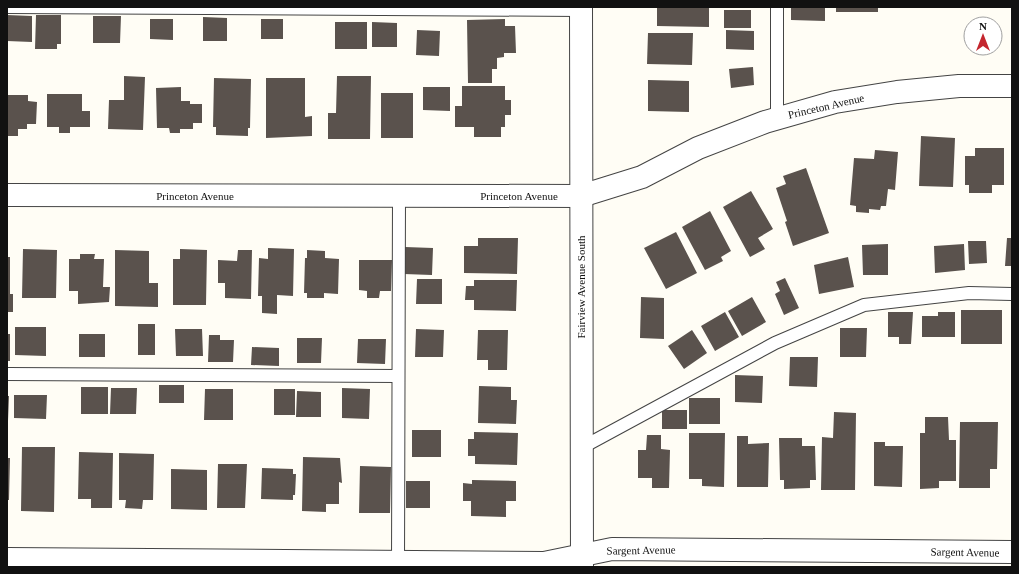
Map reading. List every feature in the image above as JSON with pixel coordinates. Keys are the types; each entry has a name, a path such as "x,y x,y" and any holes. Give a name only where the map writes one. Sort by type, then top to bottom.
{"street":[{"name":"Fairview Avenue South","path":"581,9 582,561"},
{"name":"Princeton Avenue","path":"7,195 581,196 642,176 698,148 777,118 835,102 897,92 959,86 1012,86"},
{"name":"Sargent Avenue","path":"7,560 398,565 582,561 612,549 1012,552"}],"lane":[{"path":"7,7 581,9"},
{"path":"777,7 777,118"},
{"path":"398,565 399,196"},
{"path":"581,448 775,343 864,305 969,294 1012,294"},
{"path":"7,374 398,376"}],"building":[{"path":"657,7 709,7 709,27 657,26"},
{"path":"791,7 825,7 825,21 791,20"},
{"path":"836,7 878,7 878,12 836,12"},
{"path":"724,10 751,10 751,28 724,28"},
{"path":"7,15 32,16 32,42 7,41"},
{"path":"36,15 61,15 61,44 57,44 57,49 35,49"},
{"path":"93,16 121,16 120,43 93,43"},
{"path":"203,17 227,18 227,41 203,41"},
{"path":"150,19 173,19 173,40 150,39"},
{"path":"261,19 283,19 283,39 261,39"},
{"path":"505,19 505,26 515,26 516,53 504,53 504,57 497,58 497,69 492,69 492,83 468,83 467,20"},
{"path":"335,22 367,22 367,49 335,49"},
{"path":"372,22 397,23 397,47 372,47"},
{"path":"417,30 440,31 439,56 416,55"},
{"path":"726,30 754,31 754,50 726,49"},
{"path":"648,33 693,33 692,65 647,64"},
{"path":"753,67 754,85 731,88 729,69"},
{"path":"124,76 145,77 143,130 108,129 109,100 124,100"},
{"path":"337,76 371,76 370,139 328,139 328,113 336,113"},
{"path":"214,78 251,79 250,128 248,128 248,136 216,135 216,127 213,127"},
{"path":"266,78 305,78 305,117 312,116 312,136 266,138"},
{"path":"648,80 689,81 689,112 648,111"},
{"path":"462,86 505,86 505,100 511,100 511,115 505,115 505,127 501,127 501,137 474,137 474,127 455,127 455,106 462,106"},
{"path":"181,87 181,101 190,101 190,104 202,104 202,123 193,123 193,129 180,129 180,133 170,133 169,128 157,128 156,88"},
{"path":"423,87 450,87 450,111 423,110"},
{"path":"381,93 413,93 413,138 381,138"},
{"path":"47,94 82,94 82,111 90,111 90,127 70,127 70,133 59,133 59,127 47,127"},
{"path":"7,95 28,95 28,101 37,102 36,124 27,124 27,129 18,129 18,136 7,136"},
{"path":"921,136 955,138 953,187 919,186"},
{"path":"975,148 1004,148 1004,185 992,185 992,193 969,193 969,185 965,185 965,156 975,156"},
{"path":"875,150 898,152 895,190 888,189 886,206 881,206 880,210 869,209 869,213 856,212 856,206 850,205 854,158 874,159"},
{"path":"806,168 829,233 793,246 785,222 787,221 776,188 786,184 783,176"},
{"path":"751,191 773,229 758,238 765,249 750,257 723,207"},
{"path":"710,211 731,251 721,257 723,261 705,270 682,227"},
{"path":"676,232 697,273 666,289 644,248"},
{"path":"478,238 518,238 517,274 464,273 464,246 478,246"},
{"path":"1007,238 1012,238 1012,266 1005,266"},
{"path":"968,241 986,241 987,263 969,264"},
{"path":"888,244 888,275 863,275 862,245"},
{"path":"964,244 965,270 935,273 934,246"},
{"path":"405,247 433,248 432,275 404,274"},
{"path":"268,248 294,249 293,296 277,295 277,314 262,313 262,296 258,296 259,258 268,259"},
{"path":"23,249 57,250 56,298 22,298"},
{"path":"180,249 207,250 206,305 173,305 173,259 180,259"},
{"path":"115,250 149,251 149,283 158,283 158,307 115,306"},
{"path":"238,250 252,250 251,299 225,298 225,283 218,283 218,260 237,261"},
{"path":"307,250 325,251 325,258 339,259 338,294 324,293 324,298 307,298 307,293 304,293 305,258 307,258"},
{"path":"80,254 95,254 94,259 104,259 103,287 110,287 109,302 78,304 78,291 69,291 69,259 80,259"},
{"path":"7,257 10,257 10,294 13,294 13,312 7,312"},
{"path":"848,257 854,287 819,294 814,265"},
{"path":"359,260 392,260 391,291 380,291 379,298 367,298 367,291 359,290"},
{"path":"785,278 799,308 784,315 775,294 780,291 776,282"},
{"path":"417,279 442,279 442,304 416,304"},
{"path":"474,280 517,280 516,311 474,310 474,300 465,300 466,286 474,286"},
{"path":"641,297 664,298 664,339 640,338"},
{"path":"752,297 766,322 742,336 728,311"},
{"path":"961,310 1002,310 1002,344 961,344"},
{"path":"725,312 739,337 715,351 701,326"},
{"path":"888,312 913,312 911,344 899,344 899,337 888,337"},
{"path":"938,312 955,312 955,337 922,337 922,316 938,316"},
{"path":"138,324 155,324 155,355 138,355"},
{"path":"15,327 46,327 46,356 15,355"},
{"path":"840,328 867,328 866,357 840,357"},
{"path":"175,329 202,329 203,356 176,356"},
{"path":"416,329 444,330 443,357 415,357"},
{"path":"478,330 508,330 507,370 488,370 488,360 477,360"},
{"path":"692,330 707,353 684,369 668,346"},
{"path":"7,334 10,334 10,361 7,361"},
{"path":"79,334 105,334 105,357 79,357"},
{"path":"209,335 220,335 220,340 234,340 233,362 208,362"},
{"path":"297,338 322,338 321,363 297,363"},
{"path":"358,339 386,339 385,364 357,363"},
{"path":"252,347 279,348 279,366 251,365"},
{"path":"790,357 818,357 817,387 789,386"},
{"path":"735,375 763,376 762,403 735,402"},
{"path":"159,385 184,385 184,403 159,403"},
{"path":"479,386 511,387 511,400 517,400 516,424 478,423"},
{"path":"81,387 108,387 108,414 81,414"},
{"path":"111,388 137,388 136,414 110,414"},
{"path":"342,388 370,389 369,419 342,418"},
{"path":"205,389 233,389 233,420 204,420"},
{"path":"274,389 295,389 295,415 274,415"},
{"path":"297,391 321,392 321,417 296,417"},
{"path":"14,395 47,395 46,419 14,418"},
{"path":"7,396 9,396 8,421 7,421"},
{"path":"689,398 720,398 720,424 689,424"},
{"path":"662,410 687,410 687,429 662,429"},
{"path":"834,412 856,413 855,490 821,490 822,437 833,438"},
{"path":"925,417 948,417 949,440 956,440 956,481 939,481 939,488 920,489 920,433 925,433"},
{"path":"960,422 998,422 997,469 990,469 990,488 959,488"},
{"path":"412,430 441,430 441,457 412,457"},
{"path":"474,432 518,433 517,465 475,464 475,456 468,456 468,439 474,439"},
{"path":"689,433 725,433 724,487 702,486 702,479 689,479"},
{"path":"647,435 661,435 661,449 670,450 669,488 652,488 652,478 638,478 638,450 646,450"},
{"path":"737,436 748,436 748,444 769,443 768,487 737,487"},
{"path":"779,438 802,438 802,446 815,446 816,480 810,480 810,488 784,489 784,480 780,480"},
{"path":"874,442 885,442 885,446 903,446 902,487 874,486"},
{"path":"22,447 55,447 54,512 21,511"},
{"path":"79,452 113,453 112,508 91,508 91,499 78,499"},
{"path":"119,453 154,454 153,500 143,500 142,509 125,508 126,500 119,500"},
{"path":"303,457 340,458 342,483 339,482 339,504 326,504 326,512 302,511"},
{"path":"7,458 10,458 9,500 7,500"},
{"path":"218,464 247,464 245,508 217,508"},
{"path":"360,466 391,467 390,513 359,513"},
{"path":"262,468 293,469 293,474 296,474 295,495 293,495 293,500 261,499"},
{"path":"171,469 207,470 207,510 171,509"},
{"path":"472,480 516,481 516,501 506,501 506,517 471,516 471,501 463,501 463,483 472,484"},
{"path":"406,481 430,481 430,508 406,508"}]}
